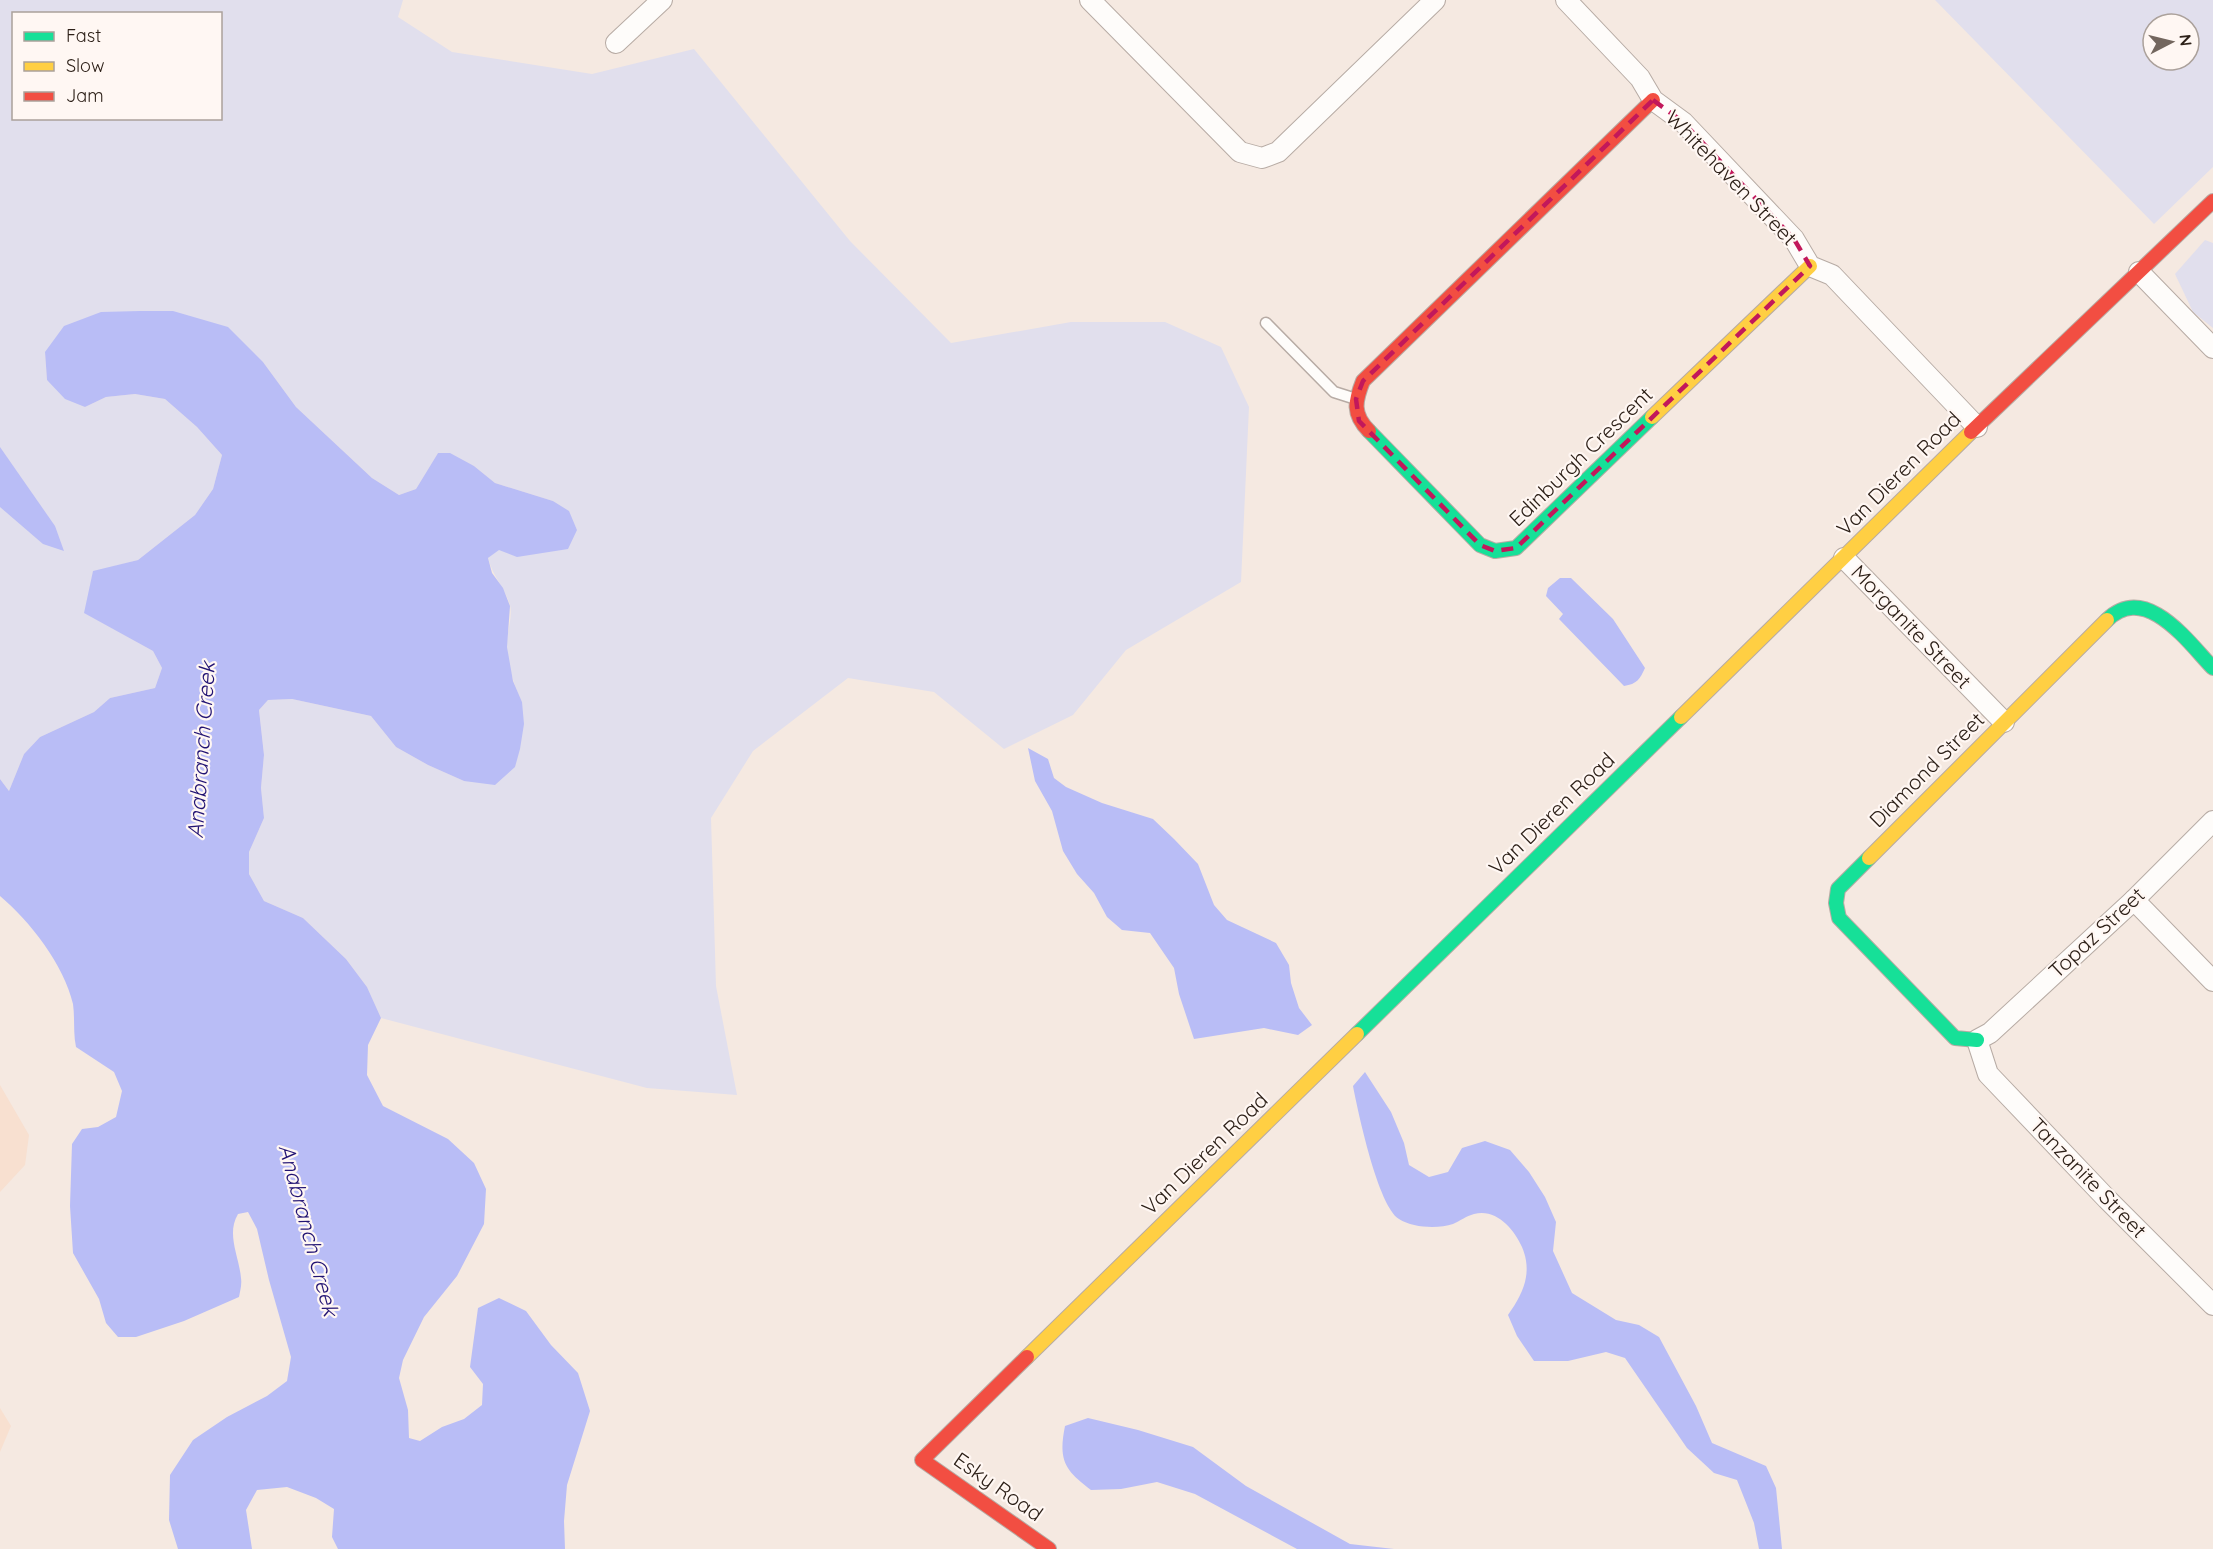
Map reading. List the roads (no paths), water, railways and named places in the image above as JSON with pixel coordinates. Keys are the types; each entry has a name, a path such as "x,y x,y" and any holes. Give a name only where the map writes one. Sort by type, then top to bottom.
{"street":[{"path":"616,43 662,0"},
{"path":"1090,0 1240,152 1262,158 1278,152 1435,0"},
{"name":"Whitehaven Street","path":"1566,0 1640,78 1653,100 1683,122 1794,239 1810,266 1832,275 1977,427"},
{"path":"1356,399 1363,381 1653,100"},
{"name":"Van Dieren Road","path":"922,1460 1977,427 2213,201"},
{"name":"Edinburgh Crescent","path":"1356,399 1359,421 1480,545 1495,551 1516,548 1810,266"},
{"path":"2139,272 2213,348"},
{"name":"Morganite Street","path":"1844,558 2004,722"},
{"name":"Diamond Street","path":"1977,1040 1955,1038 1839,918 1836,903 1838,889 2112,616 2129,608 2150,610 2166,619 2213,668"},
{"name":"Topaz Street","path":"1977,1040 1990,1033 2134,900 2213,821"},
{"path":"2134,900 2213,981"},
{"name":"Tanzanite Street","path":"1977,1040 1988,1074 2107,1199 2213,1305"},
{"name":"Esky Road","path":"922,1460 1049,1549"}],"lane":[{"path":"1266,323 1334,392 1356,399"}],"water":[{"name":"Anabranch Creek","path":"173,311 228,327 263,362 296,407 372,478 399,495 416,489 438,453 450,453 474,466 495,483 553,501 569,511 577,530 568,549 517,557 499,550 488,558 492,573 503,588 510,606 507,647 513,681 522,702 524,724 515,767 495,785 464,781 396,747 371,716 292,699 268,700 259,710 264,755 261,788 264,818 249,852 249,874 264,901 303,918 346,959 367,987 381,1018 368,1045 367,1075 383,1106 448,1139 474,1163 486,1189 484,1224 457,1276 424,1317 403,1360 399,1378 408,1410 409,1438 420,1441 442,1427 464,1419 482,1405 483,1384 470,1367 478,1308 499,1298 526,1311 551,1345 578,1373 590,1411 567,1485 564,1521 565,1549 338,1549 332,1537 334,1509 316,1498 287,1487 257,1490 246,1510 252,1549 178,1549 169,1520 170,1475 193,1440 227,1417 267,1396 287,1381 291,1357 257,1229 248,1212 238,1214 233,1237 241,1278 239,1297 184,1321 136,1337 118,1337 106,1323 99,1299 73,1253 70,1206 72,1144 82,1129 98,1127 116,1117 122,1091 114,1072 76,1047 73,1004 62,974 34,931 0,896 0,779 9,791 24,754 40,737 94,712 110,698 155,688 162,668 153,651 84,613 93,571 138,560 195,515 213,489 222,455 197,427 165,399 135,394 106,397 85,407 65,399 47,380 45,352 64,326 101,312"},
{"path":"0,447 55,526 64,551 43,544 0,507"},
{"path":"1560,578 1571,578 1613,619 1645,668 1635,682 1624,686 1559,619 1563,614 1546,596 1548,588"},
{"path":"1028,748 1048,759 1054,778 1066,787 1102,803 1153,819 1174,839 1198,864 1214,905 1227,920 1276,943 1289,965 1291,983 1299,1008 1312,1025 1298,1035 1264,1028 1194,1039 1179,994 1174,968 1150,933 1122,930 1107,917 1094,893 1077,874 1063,851 1052,811 1035,781"},
{"path":"1365,1072 1391,1112 1404,1143 1409,1165 1429,1177 1448,1172 1462,1148 1485,1141 1510,1150 1529,1172 1545,1197 1556,1222 1553,1251 1572,1293 1616,1320 1639,1325 1659,1337 1696,1406 1712,1443 1766,1466 1776,1488 1782,1549 1759,1549 1754,1523 1737,1480 1714,1473 1687,1448 1625,1358 1606,1352 1568,1361 1534,1361 1517,1336 1508,1315 1522,1291 1527,1266 1519,1240 1509,1227 1497,1217 1482,1213 1471,1215 1447,1226 1426,1227 1405,1222 1391,1211 1370,1157 1353,1086"},
{"path":"1088,1418 1193,1447 1246,1486 1350,1544 1394,1549 1297,1549 1195,1494 1157,1482 1121,1489 1091,1490 1070,1470 1062,1448 1065,1426"}]}
